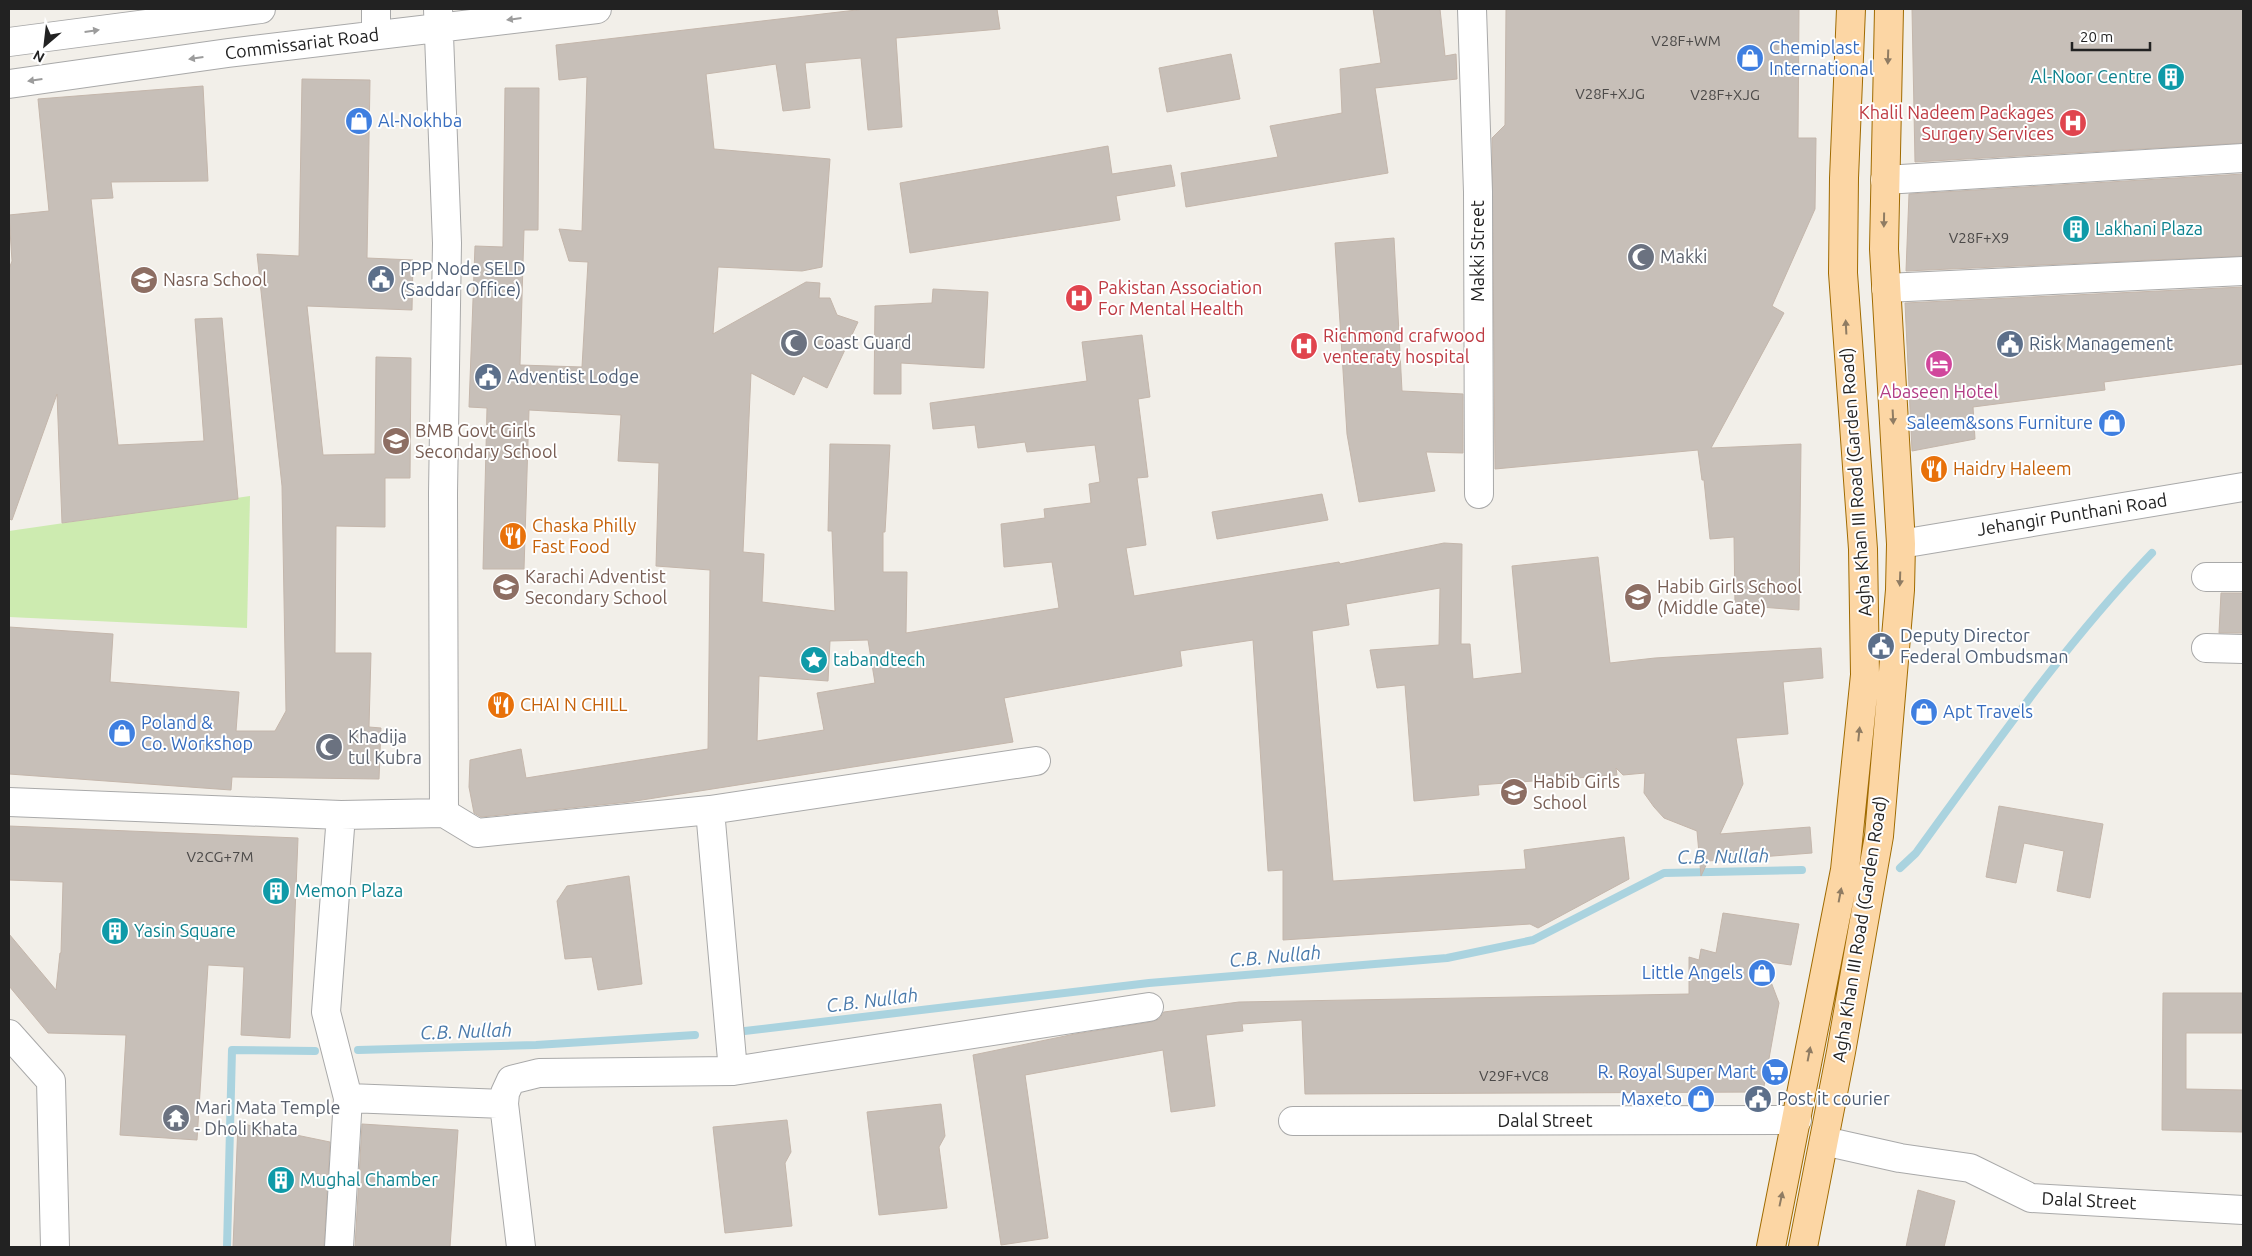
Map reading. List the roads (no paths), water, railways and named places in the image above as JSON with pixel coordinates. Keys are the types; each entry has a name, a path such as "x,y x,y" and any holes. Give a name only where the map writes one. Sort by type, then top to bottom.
{"main road":[{"name":"Agha Khan III Road (Garden Road)","path":"1771,1247 1844,870 1865,675 1863,549 1843,273 1844,178 1851,9"},
{"name":"Agha Khan III Road (Garden Road)","path":"1802,1247 1824,1141 1879,836 1900,590 1901,544 1886,288 1885,180 1889,9"}],"street":[{"path":"9,42 260,9"},
{"name":"Commissariat Road","path":"9,84 376,22 597,9"},
{"name":"Makki Street","path":"1472,9 1478,192 1479,494"},
{"path":"438,18 447,243 443,493 444,813"},
{"path":"1885,180 2243,158"},
{"path":"1886,288 2243,271"},
{"name":"Jehangir Punthani Road","path":"1901,544 2243,487"},
{"path":"2206,577 2243,577"},
{"path":"2206,648 2243,649"},
{"path":"9,802 341,814 444,813 477,833 710,810 1036,761"},
{"path":"710,810 733,1071"},
{"path":"340,1247 348,1098 326,1012 341,814"},
{"path":"521,1247 504,1104 505,1093 511,1080 539,1073 733,1071 1149,1007"},
{"path":"9,1034 51,1081 55,1247"},
{"path":"348,1098 504,1104"},
{"name":"Dalal Street","path":"1293,1121 1797,1120"},
{"name":"Dalal Street","path":"1824,1141 1900,1158 1970,1168 2031,1198 2243,1210"}],"waterway":[{"name":"C.B. Nullah","path":"1900,868 1916,853 2058,661 2152,553"},
{"name":"C.B. Nullah","path":"736,1032 1149,983 1447,958 1533,940 1664,873 1802,870"},
{"name":"C.B. Nullah","path":"358,1050 536,1045 695,1035"},
{"path":"227,1247 232,1050 315,1051"}],"place":[{"name":"Chemiplast International","path":"1750,58"},
{"name":"Al-Noor Centre","path":"2171,77"},
{"name":"Al-Nokhba","path":"359,121"},
{"name":"Khalil Nadeem Packages Surgery Services","path":"2073,123"},
{"name":"Lakhani Plaza","path":"2076,229"},
{"name":"Makki","path":"1641,257"},
{"name":"PPP Node SELD (Saddar Office)","path":"381,279"},
{"name":"Nasra School","path":"144,280"},
{"name":"Pakistan Association For Mental Health","path":"1079,298"},
{"name":"Coast Guard","path":"794,343"},
{"name":"Risk Management","path":"2010,344"},
{"name":"Richmond crafwood venteraty hospital","path":"1304,346"},
{"name":"Abaseen Hotel","path":"1939,364"},
{"name":"Adventist Lodge","path":"488,377"},
{"name":"Saleem&sons Furniture","path":"2112,423"},
{"name":"BMB Govt Girls Secondary School","path":"396,441"},
{"name":"Haidry Haleem","path":"1934,469"},
{"name":"Chaska Philly Fast Food","path":"513,536"},
{"name":"Karachi Adventist Secondary School","path":"506,587"},
{"name":"Habib Girls School (Middle Gate)","path":"1638,597"},
{"name":"Deputy Director Federal Ombudsman","path":"1881,646"},
{"name":"tabandtech","path":"814,660"},
{"name":"CHAI N CHILL","path":"501,705"},
{"name":"Apt Travels","path":"1924,712"},
{"name":"Poland & Co. Workshop","path":"122,733"},
{"name":"Khadija tul Kubra","path":"329,747"},
{"name":"Habib Girls School","path":"1514,792"},
{"name":"Memon Plaza","path":"276,891"},
{"name":"Yasin Square","path":"115,931"},
{"name":"Little Angels","path":"1762,973"},
{"name":"R. Royal Super Mart","path":"1775,1072"},
{"name":"Maxeto","path":"1701,1099"},
{"name":"Post it courier","path":"1758,1099"},
{"name":"Mari Mata Temple - Dholi Khata","path":"176,1118"},
{"name":"Mughal Chamber","path":"281,1180"}]}
